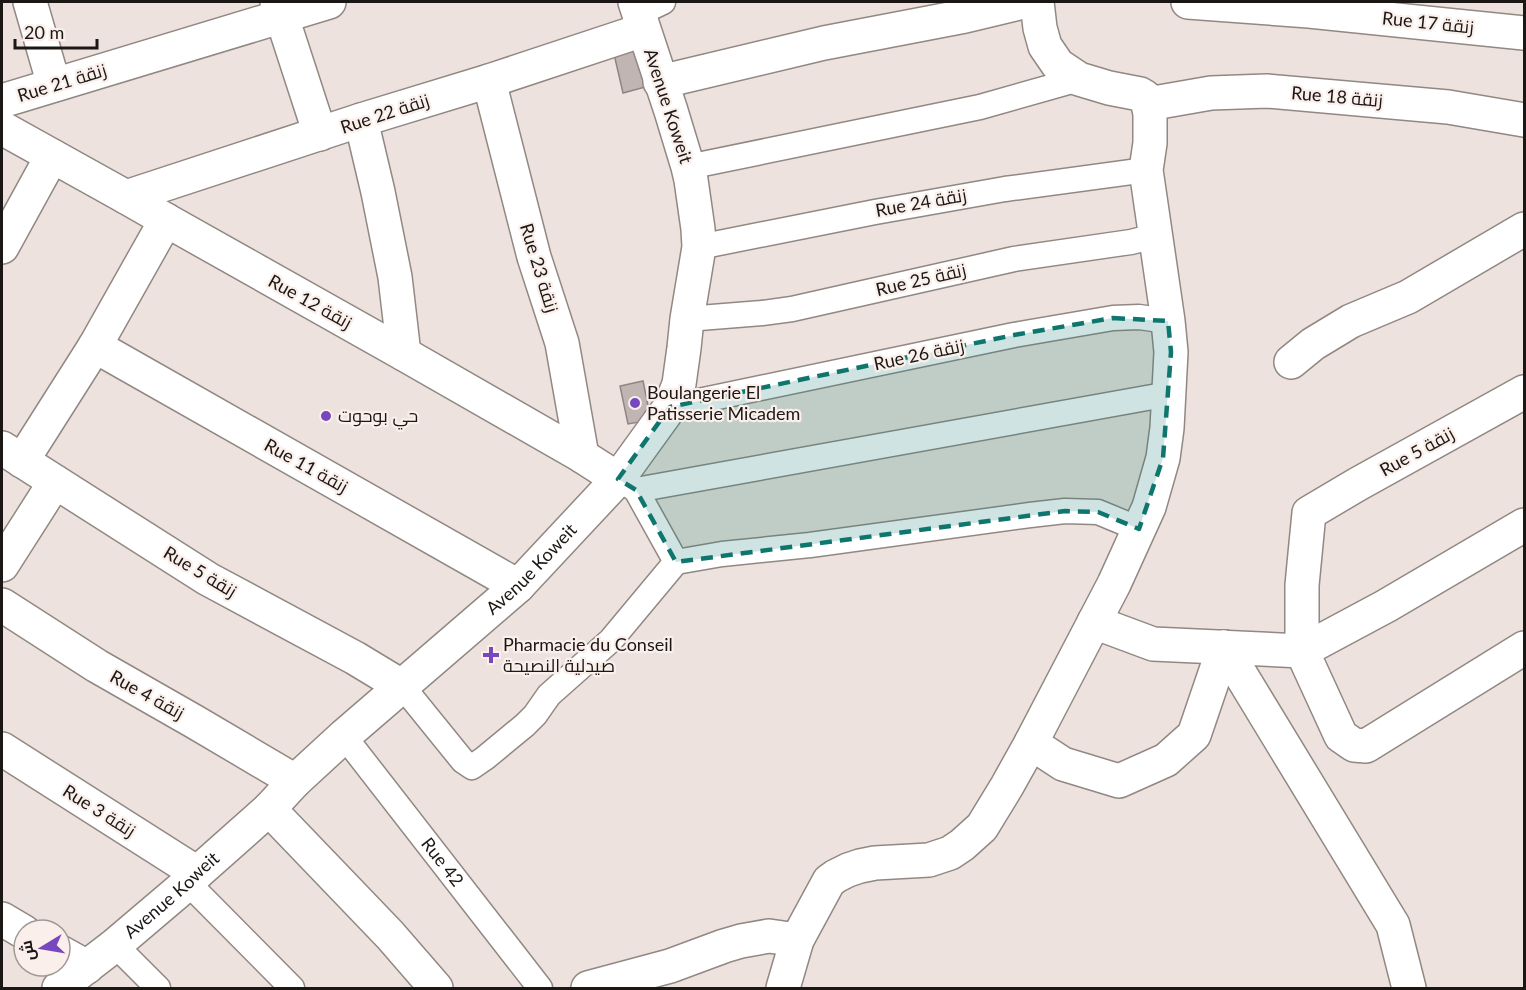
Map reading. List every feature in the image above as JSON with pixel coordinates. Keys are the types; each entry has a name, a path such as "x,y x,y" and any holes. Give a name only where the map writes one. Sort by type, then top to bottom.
{"street":[{"path":"30,2 54,85"},
{"name":"Rue 21 زنقة","path":"2,101 280,9 329,2"},
{"path":"660,82 824,43 1036,2 1045,46 1058,65 1078,79 1140,94 1145,97 1150,114 1146,170 1171,352 1164,458 1149,507 1031,743 982,827 950,853 929,860 875,863 848,870 829,881 797,940 783,988"},
{"name":"Rue 17 زنقة","path":"1188,2 1309,11 1524,33"},
{"path":"280,9 320,134"},
{"name":"Avenue Koweit","path":"59,988 73,959 115,945 269,809 295,781 344,736 518,586 627,484 670,407 679,384 699,247 688,167 660,82 645,12"},
{"name":"Rue 22 زنقة","path":"126,197 361,120 489,81 645,12"},
{"path":"688,167 980,107 1078,79"},
{"name":"Rue 23 زنقة","path":"489,81 534,256 562,343 582,456"},
{"name":"Rue 18 زنقة","path":"1148,104 1210,93 1267,91 1448,107 1524,120"},
{"path":"361,120 395,277 404,354"},
{"name":"Rue 12 زنقة","path":"2,128 404,354 627,484"},
{"path":"2,247 52,156"},
{"name":"Rue 24 زنقة","path":"699,247 1005,189 1146,170"},
{"path":"12,454 95,346 166,220"},
{"path":"1292,362 1313,344 1351,321 1408,297 1524,229"},
{"name":"Rue 25 زنقة","path":"687,319 792,309 1014,259 1131,242 1155,236"},
{"name":"Rue 26 زنقة","path":"670,407 1014,335 1113,318 1168,321"},
{"name":"Rue 11 زنقة","path":"95,346 518,586"},
{"name":"Rue 5 زنقة","path":"1302,651 1302,585 1310,513 1524,392"},
{"path":"676,562 627,484 1169,394"},
{"name":"Rue 5 زنقة","path":"12,454 208,579 356,658 403,687"},
{"path":"2,565 55,482"},
{"path":"403,687 463,761 473,766 525,725 549,695 611,640 676,562 722,554 810,545 1065,511 1098,512 1139,529"},
{"path":"1094,621 1153,644 1302,651 1386,606 1524,525"},
{"name":"Rue 4 زنقة","path":"2,605 97,666 295,781"},
{"path":"1031,743 1063,764 1119,782 1166,760 1194,735 1224,647"},
{"path":"1224,647 1393,925 1409,988"},
{"path":"1302,651 1341,736 1354,745 1366,746 1524,648"},
{"name":"Rue 42","path":"344,736 540,988"},
{"name":"Rue 3 زنقة","path":"2,749 192,878"},
{"path":"269,809 390,935 436,988"},
{"path":"192,878 292,988"},
{"path":"588,988 670,966 741,941 769,936 797,940"},
{"path":"115,945 158,988"}],"highlighted area":[{"path":"1113,318 1168,321 1171,352 1163,458 1139,529 1098,512 1065,511 676,562 636,490 618,479 670,407 1014,335"}],"building":[{"path":"639,47 649,86 623,93 614,54"},
{"name":"Boulangerie El Patisserie Micadem","path":"643,381 651,420 628,424 620,386"}],"place":[{"name":"Boulangerie El Patisserie Micadem","path":"635,403"},
{"name":"حي بوحوت","path":"326,416"},
{"name":"Pharmacie du Conseil صيدلية النصيحة","path":"491,655"}]}
